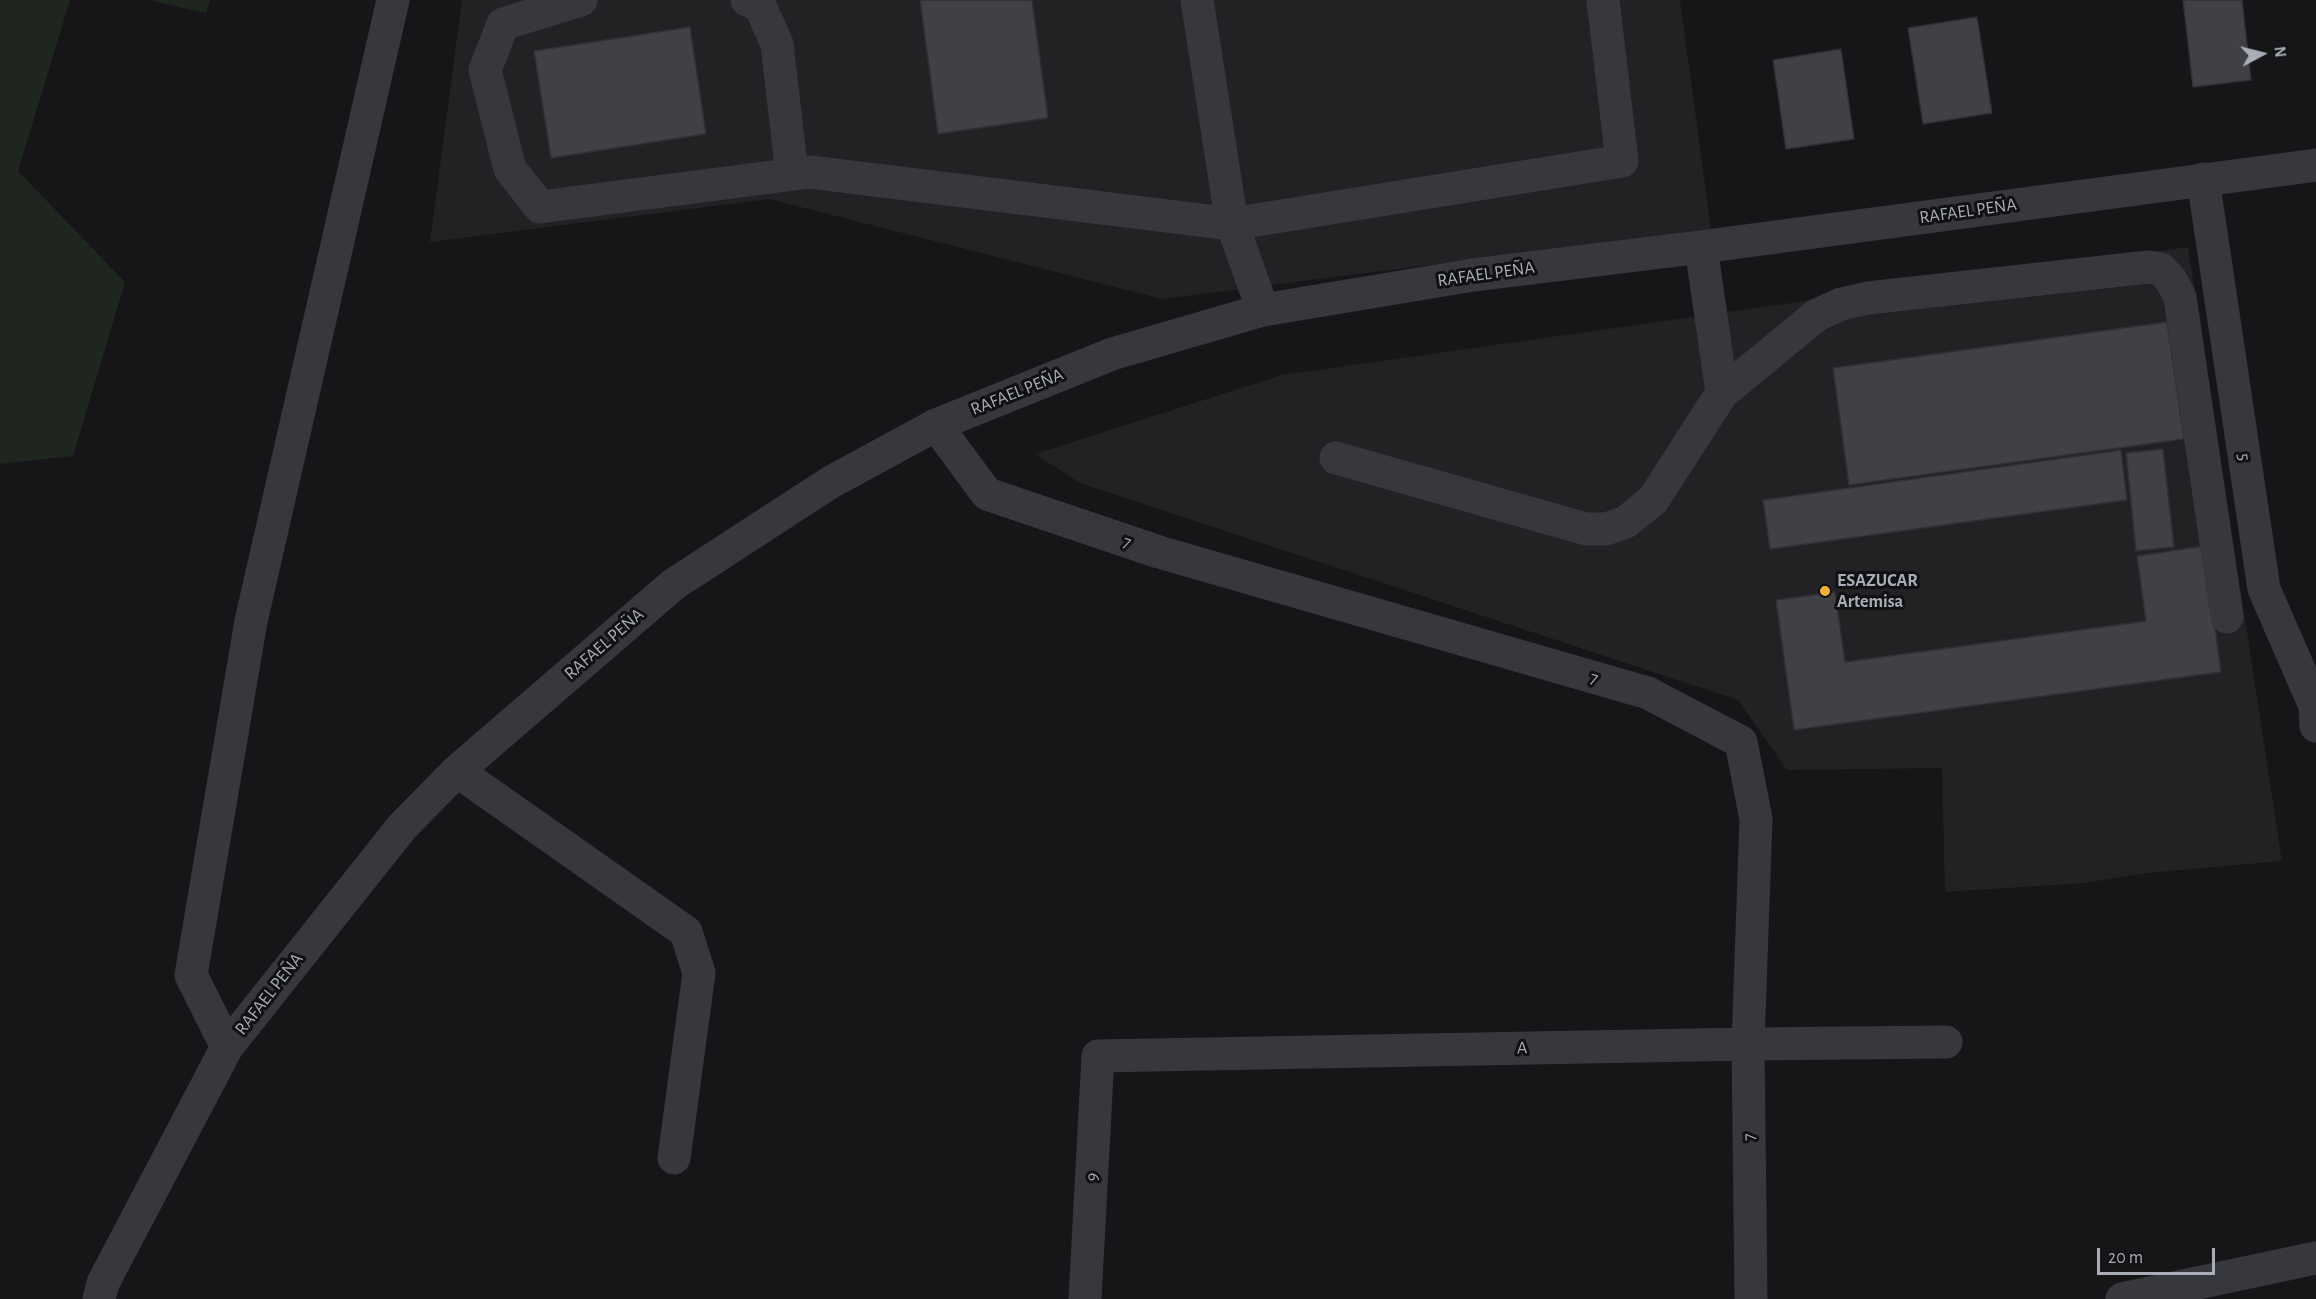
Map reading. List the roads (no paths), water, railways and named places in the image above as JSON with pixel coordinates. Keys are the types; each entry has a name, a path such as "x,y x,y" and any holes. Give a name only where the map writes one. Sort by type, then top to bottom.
{"street":[{"path":"227,1047 191,975 251,621 393,0"},
{"path":"581,0 503,24 485,70 510,169 540,207 810,172 1232,224 1622,161 1604,0"},
{"path":"747,0 760,6 777,44 792,174"},
{"path":"1197,0 1232,224 1263,310"},
{"name":"RAFAEL PEÑA","path":"99,1299 103,1283 227,1047 402,827 457,771 674,584 831,482 936,425 1112,354 1263,310 1473,275 2316,165"},
{"name":"5","path":"2203,179 2264,589 2315,706 2316,726"},
{"path":"1701,247 1722,393"},
{"path":"1336,458 1586,529 1606,529 1626,522 1653,500 1722,393 1817,315 1841,304 1868,298 2148,267 2162,269 2180,297 2228,617"},
{"name":"7","path":"936,425 987,494 1159,552 1648,693 1741,742 1756,819 1748,1044 1751,1299"},
{"path":"457,771 686,932 699,973 674,1158"},
{"name":"A","path":"1098,1056 1946,1042"},
{"name":"9","path":"1085,1299 1098,1056"},
{"path":"2122,1299 2316,1258"}],"place":[{"name":"ESAZUCAR Artemisa","path":"1825,591"}]}
